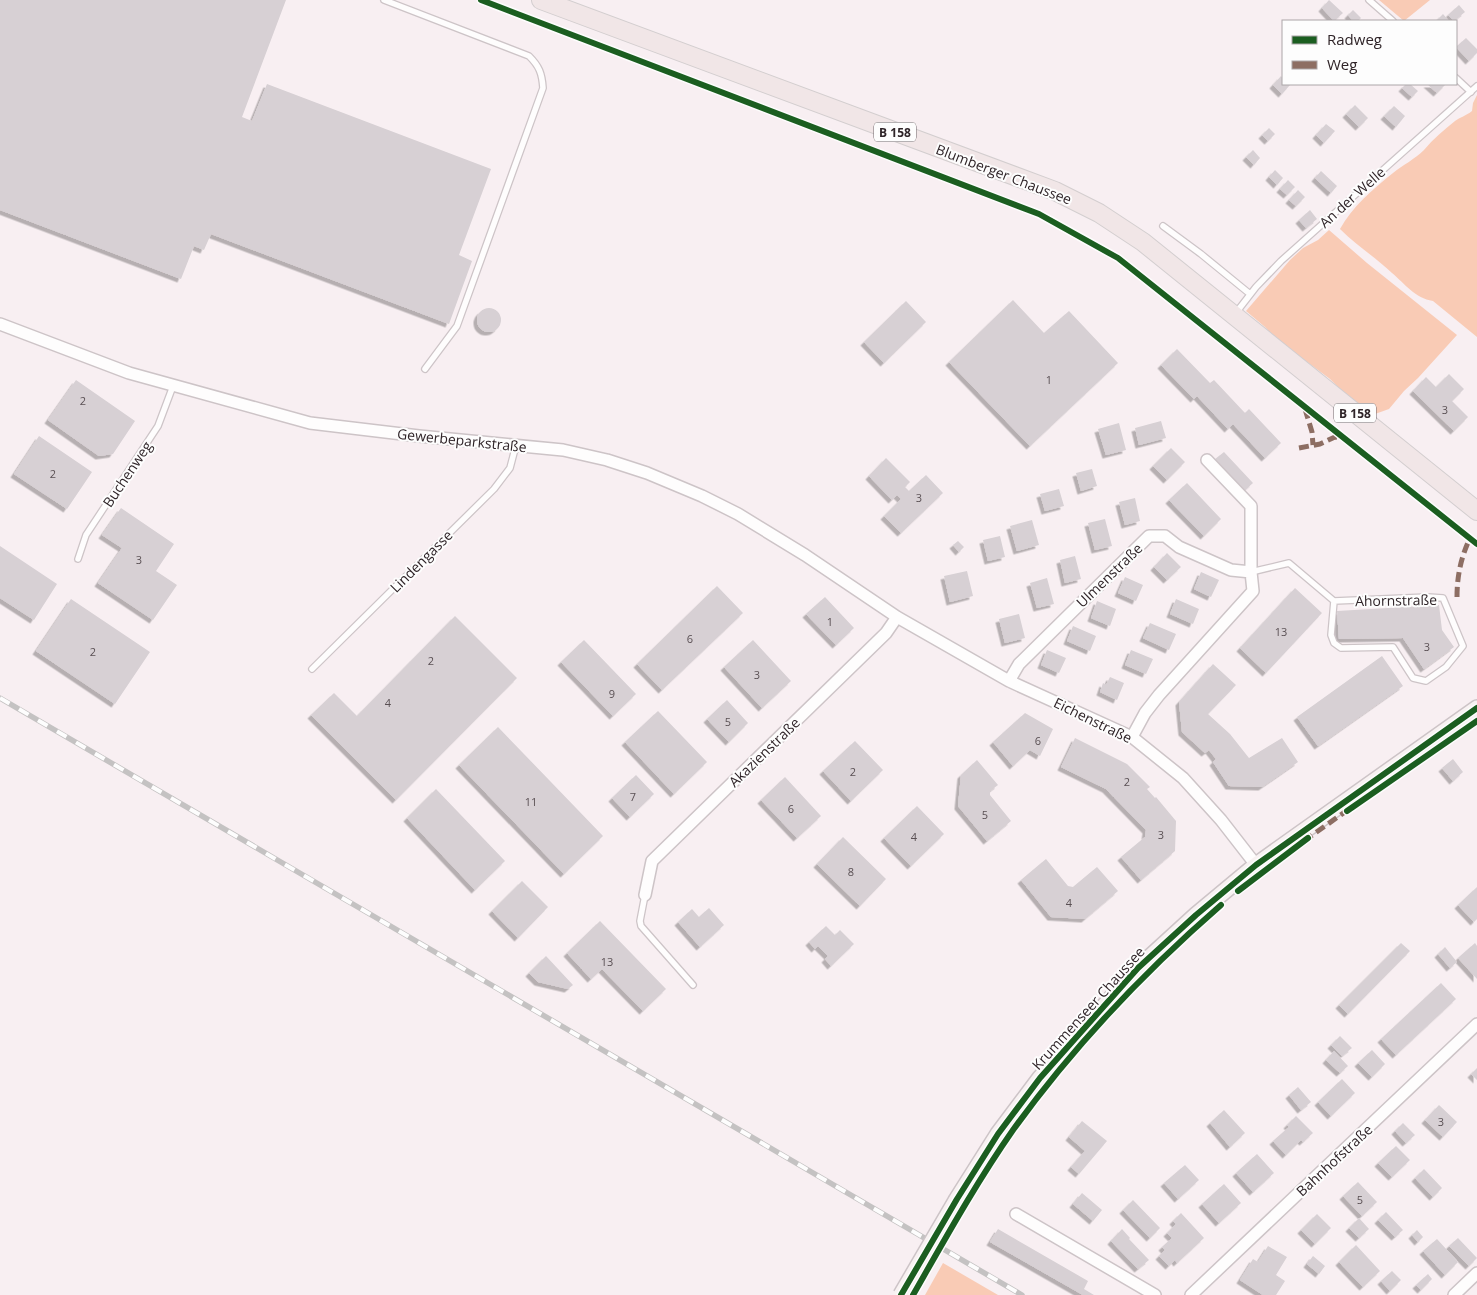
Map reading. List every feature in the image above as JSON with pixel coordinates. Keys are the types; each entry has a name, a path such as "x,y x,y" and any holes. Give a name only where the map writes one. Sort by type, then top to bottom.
{"main road":[{"name":"Blumberger Chaussee","path":"541,0 1055,191 1099,213 1144,242 1477,511"},
{"name":"Krummenseer Chaussee","path":"901,1295 957,1199 998,1134 1040,1078 1072,1040 1138,968 1196,915 1256,865 1477,708"}],"street":[{"name":"Gewerbeparkstraße","path":"0,324 102,363 173,386 310,423 563,450 607,460 647,473 702,496 738,514 806,555 897,617"},
{"path":"1132,738 1145,713 1159,695 1253,591 1251,572 1251,506 1206,460"},
{"name":"Ulmenstraße","path":"1009,681 1019,664 1149,536 1165,536 1179,547 1231,570 1251,572"},
{"name":"Eichenstraße","path":"897,617 1009,681 1132,738 1183,778 1221,820 1256,865"},
{"name":"Akazienstraße","path":"644,895 652,861 886,633 897,617"},
{"name":"Bahnhofstraße","path":"1191,1295 1477,1024"},
{"path":"1016,1214 1155,1295"},
{"path":"1454,1295 1477,1273"}],"lane":[{"path":"384,0 529,56 538,65 543,75 543,88 458,326 425,369"},
{"path":"1369,0 1392,20"},
{"path":"1457,79 1471,92"},
{"name":"An der Welle","path":"1234,315 1250,294 1281,261 1477,86"},
{"path":"1163,226 1202,254 1250,294"},
{"name":"Buchenweg","path":"78,560 86,536 158,426 173,386"},
{"name":"Lindengasse","path":"312,669 494,489 510,468 516,445"},
{"path":"1251,572 1289,563 1334,601"},
{"name":"Ahornstraße","path":"1443,598 1463,646 1446,667 1426,680 1413,678 1393,647 1341,648 1334,643 1331,635 1334,601 1443,598"},
{"path":"644,895 641,926 693,985"}],"shaded area":[{"path":"1379,0 1430,0 1405,20"},
{"path":"1477,95 1477,337 1433,301 1421,297 1411,290 1340,229 1351,213 1371,192 1420,153 1455,121 1472,111"},
{"path":"1329,230 1457,335 1389,409 1375,414 1367,411 1349,398 1330,379 1275,338 1246,311 1290,260 1303,248 1318,240"},
{"path":"943,1263 998,1295 925,1295"}],"building":[{"path":"0,0 286,0 242,117 252,121 267,84 491,169 459,255 472,261 449,324 211,234 204,250 194,246 181,279 0,210"},
{"path":"1329,0 1343,13 1333,20 1322,8"},
{"path":"1459,5 1465,12 1455,20 1448,15"},
{"path":"1353,10 1361,18 1359,20 1352,20 1348,15"},
{"path":"1443,14 1448,20 1437,20"},
{"path":"1466,38 1477,49 1477,53 1469,61 1457,46"},
{"path":"1281,76 1282,85 1290,85 1282,94 1273,85"},
{"path":"1405,85 1411,85 1418,91 1412,97 1402,88"},
{"path":"1428,85 1445,85 1437,93"},
{"path":"1355,105 1368,118 1359,127 1346,114"},
{"path":"1394,106 1405,116 1396,127 1384,116"},
{"path":"1326,124 1335,131 1324,143 1316,135"},
{"path":"1269,128 1275,134 1268,141 1262,135"},
{"path":"1253,150 1260,158 1254,165 1246,157"},
{"path":"1275,170 1283,178 1277,185 1269,177"},
{"path":"1321,171 1337,186 1331,193 1315,178"},
{"path":"1288,180 1295,187 1287,195 1280,189"},
{"path":"1298,190 1305,197 1296,206 1289,200"},
{"path":"1310,210 1317,219 1306,228 1299,220"},
{"path":"1013,300 1044,333 1069,311 1118,363 1030,446 949,362"},
{"path":"906,301 926,322 884,363 864,342"},
{"path":"489,308 497,312 501,320 497,328 489,332 481,328 477,320 481,312"},
{"path":"1177,349 1210,383 1214,380 1245,413 1249,409 1281,443 1265,458 1233,424 1228,429 1197,396 1194,399 1161,365"},
{"path":"1449,374 1464,389 1452,401 1468,417 1454,431 1413,391 1426,377 1436,387"},
{"path":"76,380 135,421 113,454 99,456 48,420"},
{"path":"1161,421 1166,438 1139,445 1135,428"},
{"path":"1119,423 1126,450 1106,455 1098,429"},
{"path":"39,436 92,472 67,509 14,474"},
{"path":"1171,448 1185,462 1167,480 1153,466"},
{"path":"1224,452 1253,483 1243,492 1214,460"},
{"path":"886,458 910,482 905,487 909,491 926,475 943,493 901,533 884,516 901,499 897,495 892,500 869,476"},
{"path":"1092,469 1097,486 1081,491 1076,473"},
{"path":"1187,483 1221,519 1204,536 1169,500"},
{"path":"1059,489 1064,506 1045,511 1040,494"},
{"path":"1135,498 1140,521 1125,525 1119,502"},
{"path":"121,508 174,544 156,571 177,585 153,620 98,583 122,548 102,535"},
{"path":"1105,519 1112,546 1095,550 1088,523"},
{"path":"1032,520 1039,545 1017,551 1010,526"},
{"path":"1000,536 1005,557 988,561 983,540"},
{"path":"958,541 964,547 959,552 953,545"},
{"path":"0,546 57,584 34,620 0,598"},
{"path":"1167,553 1181,567 1167,580 1154,567"},
{"path":"1075,556 1081,579 1065,583 1060,560"},
{"path":"967,571 973,596 950,602 944,576"},
{"path":"1201,572 1219,580 1211,597 1194,589"},
{"path":"1125,577 1143,585 1136,601 1118,593"},
{"path":"1047,578 1054,604 1037,608 1030,583"},
{"path":"717,586 743,613 662,690 637,664"},
{"path":"1295,588 1322,613 1266,673 1240,648"},
{"path":"825,597 854,628 836,645 806,614"},
{"path":"71,599 150,652 115,704 36,651"},
{"path":"1176,599 1199,609 1193,624 1170,614"},
{"path":"1097,601 1116,609 1110,626 1091,618"},
{"path":"1439,605 1442,630 1454,647 1424,669 1403,638 1339,639 1337,611"},
{"path":"1019,614 1025,638 1005,643 999,619"},
{"path":"455,616 517,678 396,800 311,715 334,693 357,716"},
{"path":"1150,623 1176,634 1169,650 1143,638"},
{"path":"1073,626 1096,636 1090,651 1067,641"},
{"path":"584,640 636,694 613,716 561,662"},
{"path":"753,640 791,681 762,708 724,667"},
{"path":"1047,650 1066,658 1059,673 1041,665"},
{"path":"1131,650 1153,659 1146,674 1125,665"},
{"path":"1382,656 1403,686 1318,746 1297,717"},
{"path":"1213,664 1236,685 1208,714 1230,734 1249,758 1282,738 1298,762 1262,787 1229,786 1213,762 1216,759 1209,750 1205,753 1182,732 1179,702"},
{"path":"1110,677 1124,683 1117,700 1100,692 1103,683 1106,685"},
{"path":"727,700 748,723 729,742 707,719"},
{"path":"658,711 707,762 674,794 625,742"},
{"path":"1025,713 1053,729 1040,756 1030,750 1013,766 993,742"},
{"path":"498,727 603,836 564,874 459,765"},
{"path":"1075,738 1127,764 1150,787 1147,789 1176,821 1175,851 1141,880 1121,857 1145,837 1146,830 1106,789 1061,767"},
{"path":"855,741 883,770 851,801 823,771"},
{"path":"1453,759 1463,772 1453,781 1442,768"},
{"path":"977,760 998,785 990,791 990,795 1011,821 987,841 958,806 961,775"},
{"path":"636,775 654,794 630,817 612,798"},
{"path":"785,777 821,816 797,838 761,800"},
{"path":"436,789 505,861 475,890 407,818"},
{"path":"917,806 944,834 911,866 884,838"},
{"path":"843,837 886,879 860,906 817,864"},
{"path":"1046,859 1068,886 1073,887 1097,867 1118,891 1085,919 1051,917 1021,880"},
{"path":"522,881 548,907 518,938 492,911"},
{"path":"1477,887 1477,919 1474,922 1458,905"},
{"path":"709,908 724,925 700,947 678,922 692,909 699,917"},
{"path":"600,921 666,989 643,1011 602,969 591,979 567,953"},
{"path":"826,926 835,935 840,930 854,944 831,966 825,959 828,956 818,946 815,949 809,942"},
{"path":"1401,943 1410,951 1348,1014 1339,1005"},
{"path":"1475,943 1477,946 1477,979 1458,958"},
{"path":"1445,947 1457,962 1450,968 1438,954"},
{"path":"546,956 573,985 568,989 538,982 529,973"},
{"path":"1441,983 1456,999 1396,1055 1381,1039"},
{"path":"1340,1036 1352,1048 1342,1056 1331,1045"},
{"path":"1372,1050 1385,1064 1372,1077 1358,1063"},
{"path":"1334,1051 1348,1066 1340,1073 1326,1060"},
{"path":"1477,1068 1477,1080 1471,1074"},
{"path":"1342,1079 1355,1093 1331,1116 1318,1102"},
{"path":"1298,1087 1311,1102 1301,1110 1289,1095"},
{"path":"1439,1105 1457,1122 1443,1137 1425,1120"},
{"path":"1224,1110 1245,1133 1230,1147 1210,1123"},
{"path":"1296,1116 1313,1133 1303,1142 1301,1140 1286,1155 1273,1141 1289,1127 1287,1125"},
{"path":"1082,1121 1107,1141 1079,1174 1071,1167 1085,1151 1069,1137"},
{"path":"1403,1123 1415,1135 1406,1143 1395,1131"},
{"path":"1396,1146 1410,1160 1392,1177 1378,1163"},
{"path":"1257,1154 1274,1173 1253,1192 1236,1173"},
{"path":"1185,1165 1199,1180 1178,1199 1164,1183"},
{"path":"1424,1169 1442,1188 1433,1197 1415,1178"},
{"path":"1358,1182 1377,1202 1362,1216 1343,1196"},
{"path":"1224,1184 1241,1203 1219,1223 1202,1204"},
{"path":"1082,1193 1102,1210 1093,1221 1073,1204"},
{"path":"1133,1200 1160,1228 1150,1238 1123,1210"},
{"path":"1386,1212 1403,1230 1395,1237 1378,1220"},
{"path":"1181,1213 1204,1238 1177,1263 1175,1260 1169,1266 1159,1256 1165,1250 1162,1247 1172,1238 1167,1233 1176,1224 1173,1221"},
{"path":"1317,1214 1331,1228 1315,1244 1301,1230"},
{"path":"1359,1218 1369,1229 1359,1238 1349,1228"},
{"path":"998,1229 1088,1281 1084,1289 1094,1295 1083,1295 990,1242"},
{"path":"1122,1229 1149,1260 1138,1269 1111,1241"},
{"path":"1417,1230 1423,1237 1418,1242 1412,1235"},
{"path":"1458,1238 1477,1258 1469,1266 1449,1246"},
{"path":"1437,1239 1458,1262 1445,1275 1423,1251"},
{"path":"1356,1245 1380,1271 1363,1287 1339,1262"},
{"path":"1268,1246 1287,1257 1276,1275 1285,1281 1276,1295 1263,1295 1240,1280 1253,1259 1258,1262"},
{"path":"1313,1256 1325,1266 1319,1274 1307,1264"},
{"path":"1392,1271 1401,1280 1390,1291 1381,1281"},
{"path":"1428,1274 1432,1279 1421,1290 1416,1285"}],"railway":[{"path":"0,698 1022,1295"}],"marked path":[{"path":"1305,409 1312,432 1313,445"},
{"path":"1299,448 1320,444 1335,437 1344,438"},
{"path":"1457,597 1460,567 1470,538"},
{"path":"1304,841 1349,809"}],"cycle path":[{"path":"481,0 1039,214 1118,258 1477,544"},
{"path":"901,1295 957,1199 998,1134 1040,1078 1138,968 1196,915 1256,865 1477,708"},
{"path":"1347,811 1477,721"},
{"path":"1238,891 1308,838"},
{"path":"913,1295 986,1170 1036,1099 1085,1040 1137,984 1192,930 1221,905"}]}
